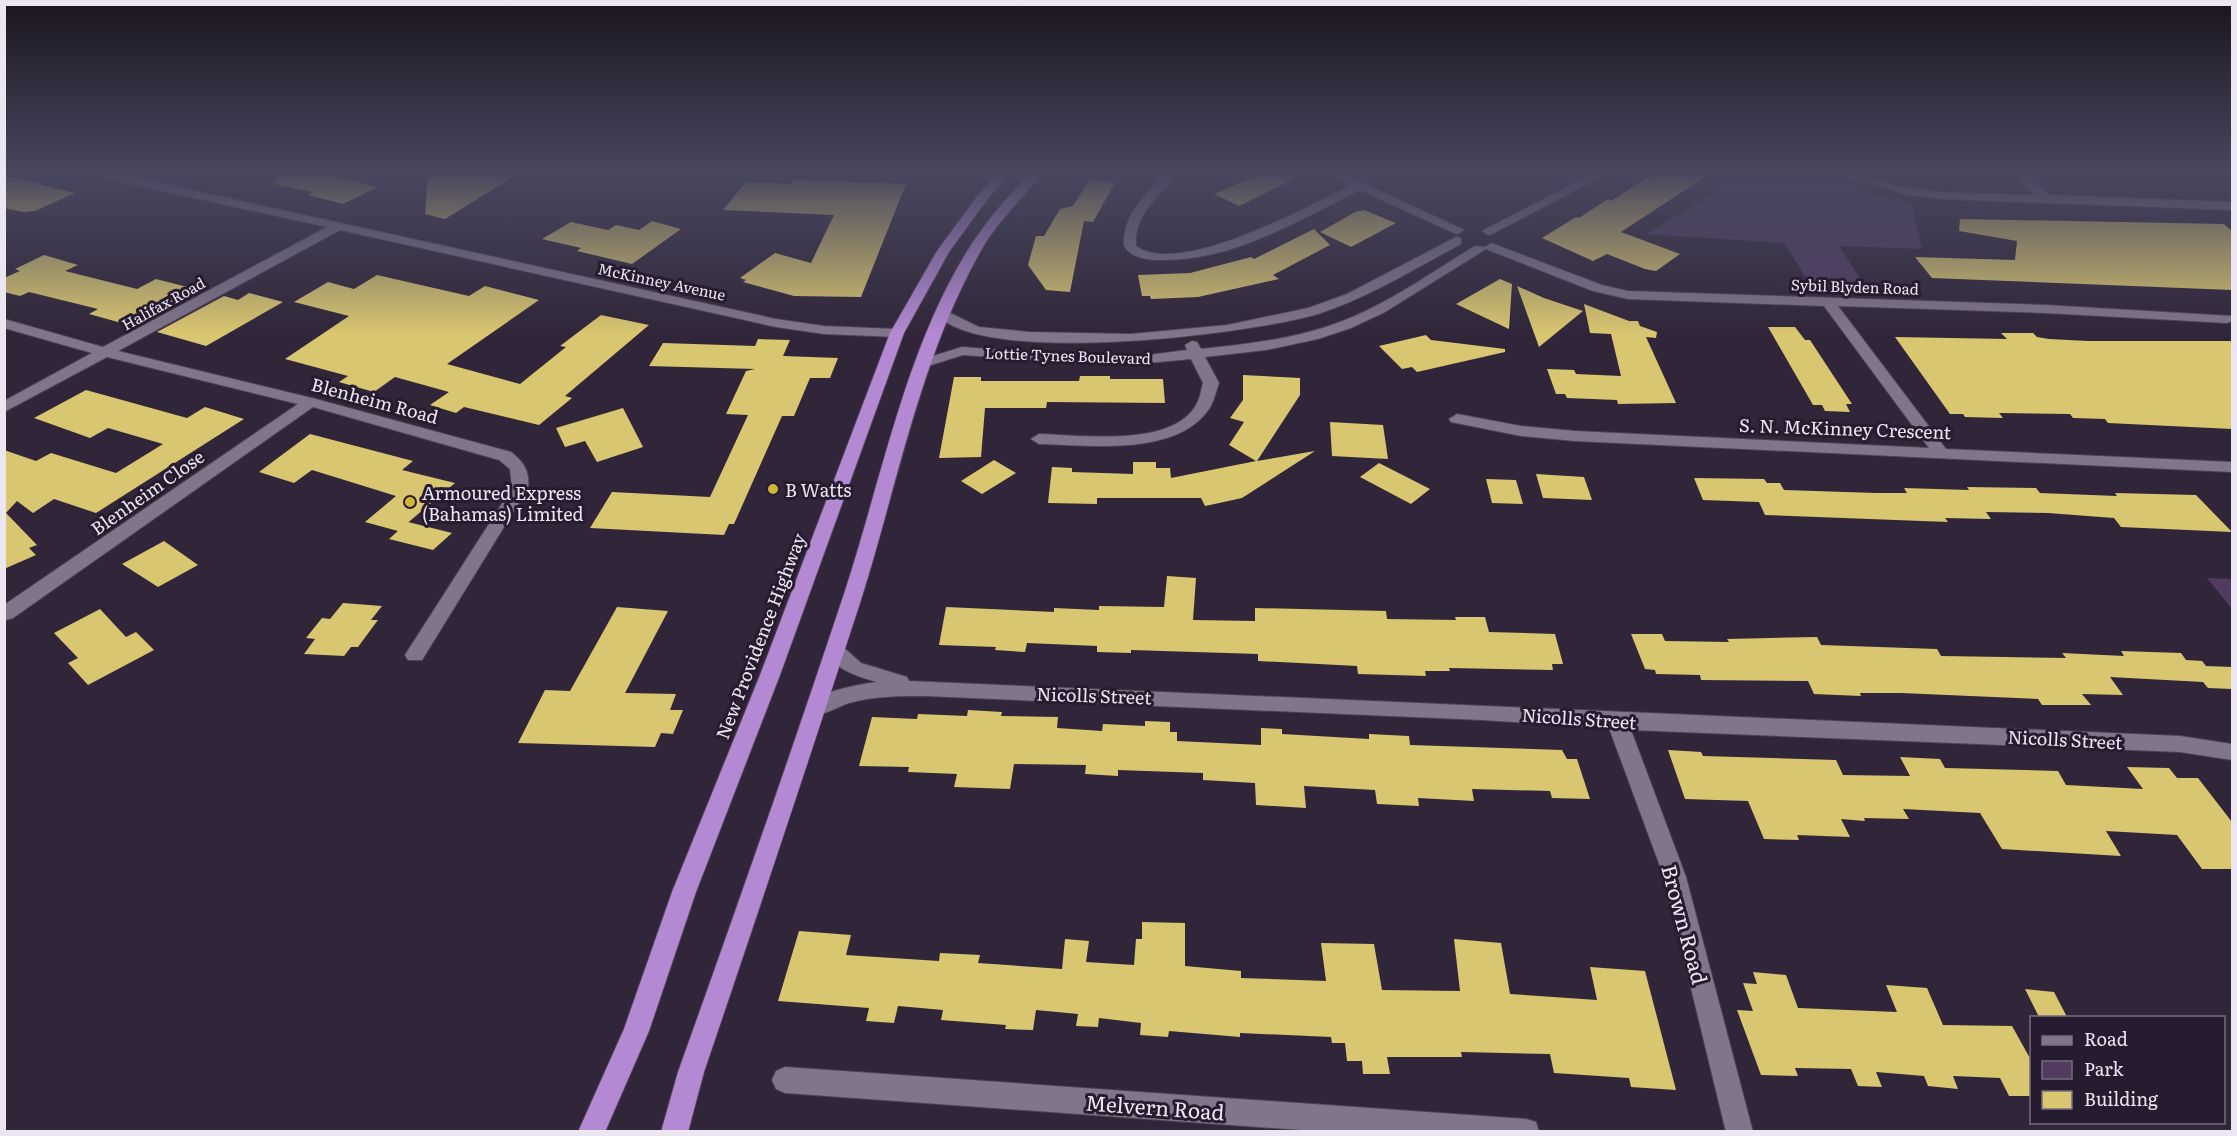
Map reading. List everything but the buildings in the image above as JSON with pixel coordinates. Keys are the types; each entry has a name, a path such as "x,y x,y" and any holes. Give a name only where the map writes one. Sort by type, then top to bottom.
{"highway":[{"name":"New Providence Highway","path":"591,1131 636,1031 684,892 770,675 897,333 943,251 959,228"},
{"path":"674,1131 691,1072 835,651 922,364 942,313 990,228"}],"street":[{"name":"Halifax Road","path":"4,407 335,228"},
{"name":"McKinney Avenue","path":"342,228 776,323 824,330 897,333"},
{"path":"1131,228 1130,246 1136,252 1163,257 1212,251 1264,228"},
{"name":"Sybil Blyden Road","path":"1441,228 1486,248 1590,286 1628,294 2231,317"},
{"path":"1457,236 1472,228"},
{"path":"1472,228 1488,231 1498,240 1486,248"},
{"path":"1488,231 1494,228"},
{"name":"Lottie Tynes Boulevard","path":"942,313 976,331 1030,336 1131,338 1186,335 1270,322 1352,297 1457,236"},
{"name":"Lottie Tynes Boulevard","path":"922,364 962,351 1074,359 1198,355 1266,346 1313,336 1380,309 1486,248"},
{"path":"1828,302 1940,452"},
{"name":"Blenheim Road","path":"4,323 107,352 310,402 505,456 520,469 520,488 415,656"},
{"path":"1039,439 1145,438 1182,428 1197,419 1210,396 1209,376 1186,335"},
{"name":"Blenheim Close","path":"6,613 310,402"},
{"name":"S. N. McKinney Crescent","path":"1457,419 1521,431 1575,436 2232,467"},
{"path":"835,651 854,668 926,688"},
{"path":"816,708 853,692 882,688 926,688"},
{"name":"Nicolls Street","path":"926,688 1470,711 1617,721 2180,744 2232,752"},
{"name":"Brown Road","path":"1617,721 1676,877 1740,1131"},
{"name":"Melvern Road","path":"785,1080 1526,1131"}],"green space":[{"path":"1657,228 1917,228 1922,249 1839,246 1868,290 1811,286 1784,243 1647,234"},
{"path":"2207,578 2232,579 2232,609"}],"place":[{"name":"B Watts","path":"773,489"},
{"name":"Armoured Express (Bahamas) Limited","path":"410,502"}]}
